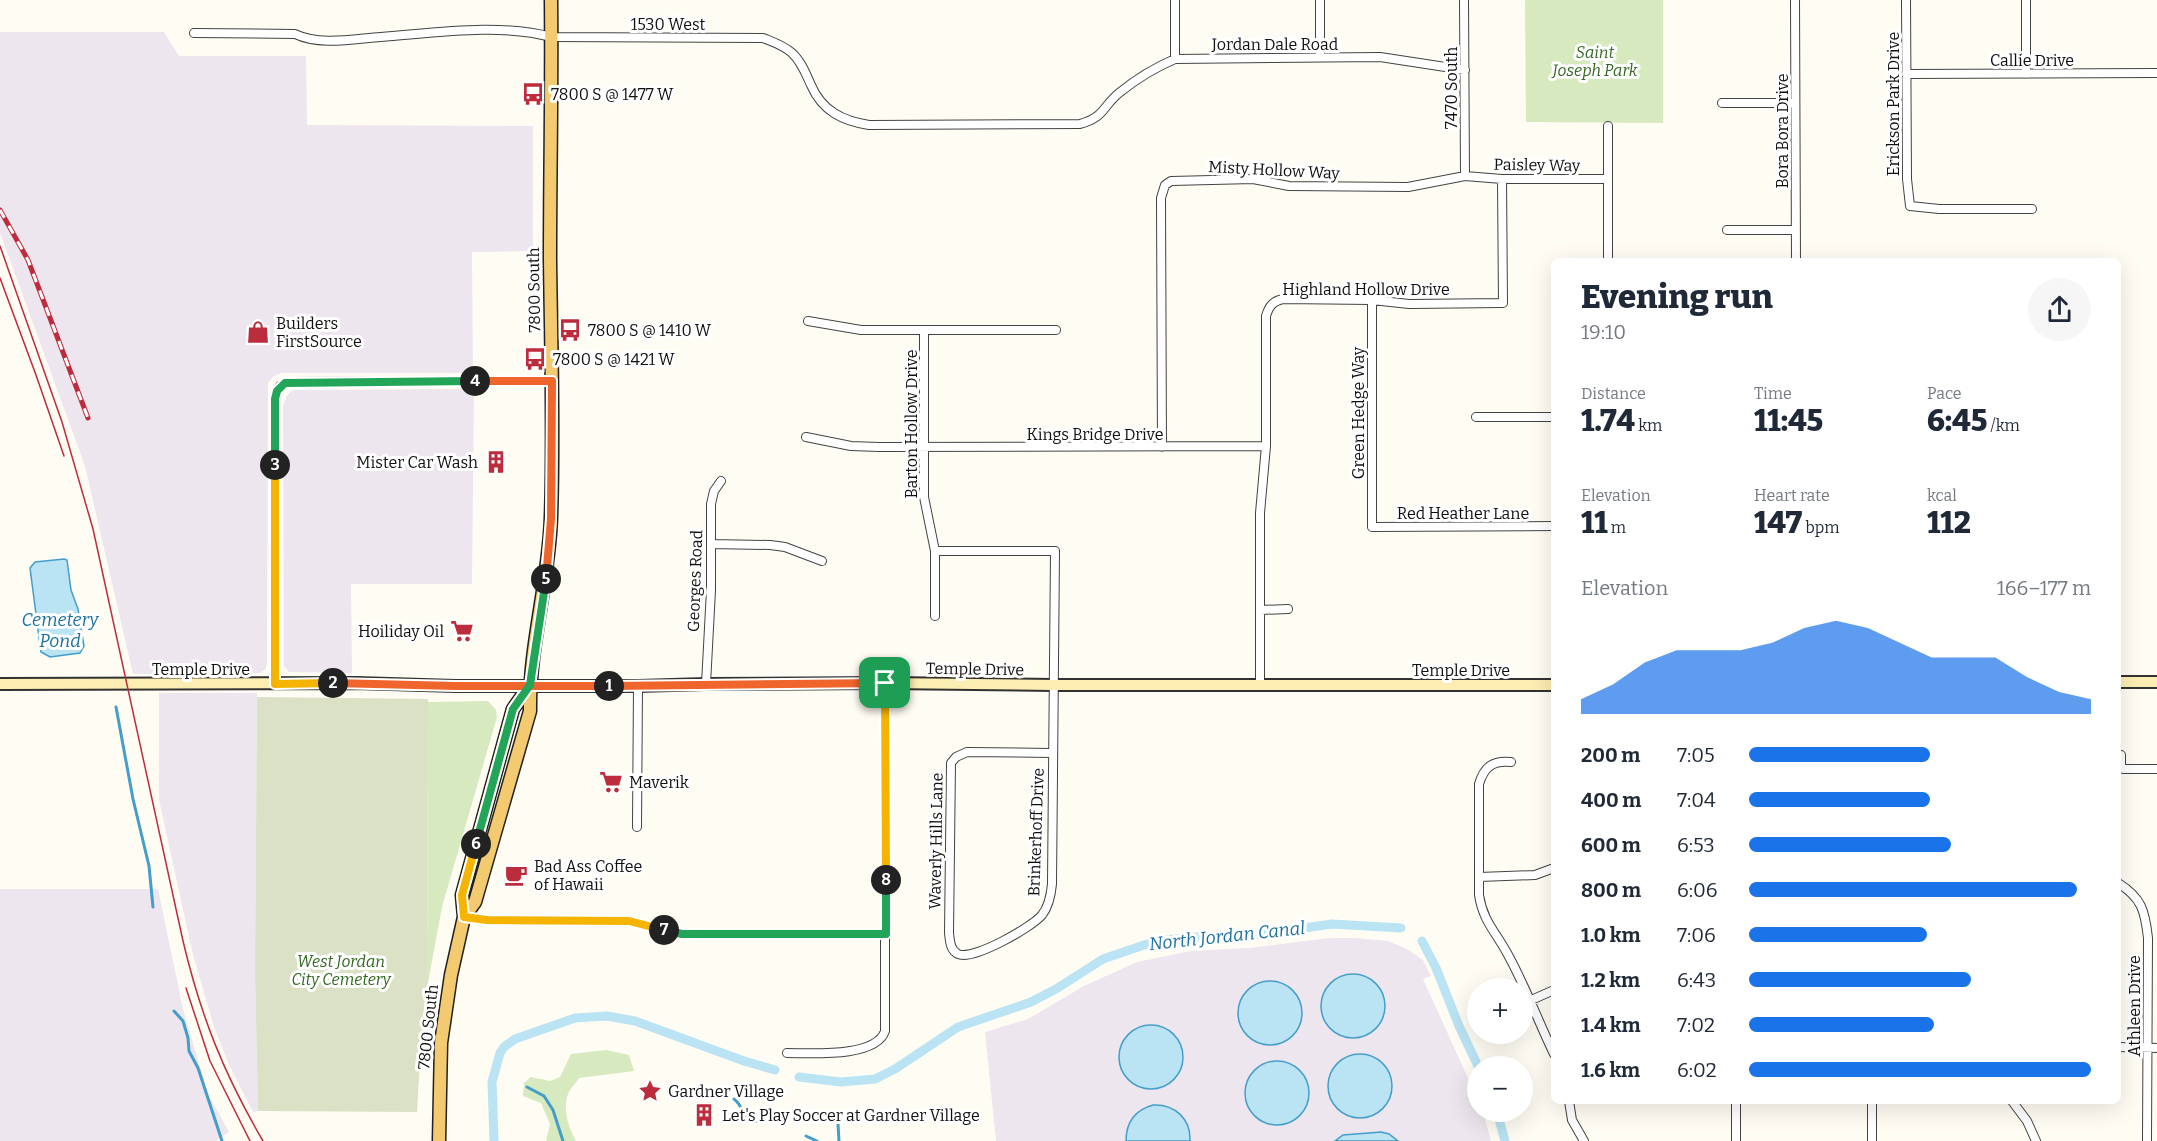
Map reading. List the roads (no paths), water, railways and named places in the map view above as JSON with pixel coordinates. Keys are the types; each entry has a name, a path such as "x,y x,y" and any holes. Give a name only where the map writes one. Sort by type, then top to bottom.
{"main road":[{"name":"7800 South","path":"464,917 475,902 530,711 530,685 549,555 552,381 551,0"},
{"name":"7800 South","path":"439,1141 439,1086 444,1023 451,975 464,917 462,895 513,709 530,685"}],"street":[{"path":"1175,0 1175,59"},
{"path":"1320,0 1320,57"},
{"name":"7470 South","path":"1464,0 1465,176"},
{"name":"Bora Bora Drive","path":"1795,0 1796,258"},
{"name":"Erickson Park Drive","path":"1906,0 1907,179 1910,207 2032,209"},
{"path":"2026,0 2026,74"},
{"name":"1530 West","path":"194,33 295,34 307,39 348,40 441,32 530,31 551,37 763,38 779,44 793,54 804,69 820,102 832,113 852,122 869,125 1068,125 1089,121 1103,113 1121,92 1175,59"},
{"name":"Jordan Dale Road","path":"1175,59 1320,57 1399,59 1465,70"},
{"name":"Callie Drive","path":"1906,74 2157,73"},
{"path":"1722,103 1795,104"},
{"path":"1608,126 1608,258"},
{"name":"Paisley Way","path":"1465,176 1502,179 1608,179"},
{"name":"Misty Hollow Way","path":"1162,447 1161,198 1165,185 1181,180 1253,179 1300,187 1407,187 1465,176"},
{"name":"Highland Hollow Drive","path":"1260,685 1260,513 1266,446 1266,316 1272,304 1283,299 1372,300 1409,304 1503,303 1502,179"},
{"path":"1727,230 1796,230"},
{"name":"Green Hedge Way","path":"1372,300 1372,527"},
{"path":"808,321 861,330 1056,330"},
{"name":"Barton Hollow Drive","path":"924,330 924,497 935,551 934,616"},
{"path":"275,684 275,399 280,386 291,382 552,381"},
{"path":"1476,417 1551,417"},
{"name":"Kings Bridge Drive","path":"806,437 851,446 1266,446"},
{"name":"Georges Road","path":"706,684 711,590 712,497 721,481"},
{"name":"Red Heather Lane","path":"1372,527 1551,526"},
{"path":"711,544 785,547 822,561"},
{"path":"935,551 1055,551 1054,685"},
{"path":"1260,610 1288,609"},
{"path":"2121,682 2157,682"},
{"path":"787,1053 837,1053 873,1045 880,1040 886,1025 885,683"},
{"name":"Temple Drive","path":"0,684 1551,685"},
{"name":"Brinkerhoff Drive","path":"955,951 964,955 975,953 1023,930 1035,922 1045,910 1050,898 1054,685"},
{"path":"637,827 638,686"},
{"name":"Waverly Hills Lane","path":"955,951 951,946 949,933 951,763 956,757 967,752 1052,753"},
{"path":"2121,755 2123,769 2157,769"},
{"path":"1511,762 1501,761 1490,765 1483,772 1479,784 1479,895 1484,918 1506,952 1518,978"},
{"path":"1479,877 1535,875 1551,869"},
{"name":"Athleen Drive","path":"2121,885 2138,899 2146,921 2147,1141"},
{"path":"464,917 487,920 629,921 682,934 886,934"},
{"path":"1533,999 1551,991"},
{"path":"1533,1009 1551,1048"},
{"path":"2121,1047 2157,1047"},
{"path":"1569,1104 1572,1120 1584,1141"},
{"path":"1736,1104 1736,1141"},
{"path":"1872,1104 1872,1141"},
{"path":"2014,1104 2027,1121 2036,1141"}],"water":[{"name":"Cemetery Pond","path":"67,560 71,590 78,609 84,646 80,653 50,657 41,652 30,568 35,562"},
{"path":"1347,974 1359,974 1376,983 1383,994 1385,1006 1383,1018 1376,1029 1359,1038 1347,1038 1335,1033 1326,1024 1321,1012 1321,1000 1326,988 1335,979"},
{"path":"1264,981 1276,981 1293,990 1300,1001 1302,1013 1300,1025 1293,1036 1276,1045 1264,1045 1252,1040 1243,1031 1238,1019 1238,1007 1243,995 1252,986"},
{"path":"1145,1025 1157,1025 1174,1034 1181,1045 1183,1057 1181,1069 1174,1080 1157,1089 1145,1089 1133,1084 1124,1075 1119,1063 1119,1051 1124,1039 1133,1030"},
{"path":"1354,1054 1366,1054 1383,1063 1390,1074 1392,1086 1390,1098 1383,1109 1366,1118 1354,1118 1342,1113 1333,1104 1328,1092 1328,1080 1333,1068 1342,1059"},
{"path":"1271,1061 1283,1061 1300,1070 1307,1081 1309,1093 1307,1105 1300,1116 1283,1125 1271,1125 1259,1120 1250,1111 1245,1099 1245,1087 1250,1075 1259,1066"},
{"path":"1153,1105 1168,1107 1180,1114 1188,1126 1190,1141 1126,1141 1126,1134 1133,1118 1141,1110"},
{"path":"1381,1132 1389,1134 1398,1141 1335,1141 1343,1135"}],"waterway":[{"path":"116,707 133,799 149,866 153,907"},
{"name":"North Jordan Canal","path":"799,1077 841,1082 875,1079 895,1069 958,1027 1031,1002 1103,959 1144,945 1165,940 1255,935 1332,924 1401,928"},
{"name":"North Jordan Canal","path":"1422,941 1473,1056"},
{"path":"174,1011 183,1021 189,1051 198,1068 222,1141"},
{"name":"North Jordan Canal","path":"494,1141 492,1082 500,1053 515,1039 575,1018 607,1016 635,1021 775,1070"},
{"path":"527,1087 544,1096 553,1110 563,1141"},
{"path":"734,1099 748,1120 755,1122 778,1119"},
{"path":"834,1115 838,1124 839,1141"},
{"name":"North Jordan Canal","path":"1500,1122 1505,1141"},
{"path":"806,1136 817,1141"}],"tram line":[{"path":"0,246 62,422 93,529 190,969 206,1020 225,1068 263,1141"},
{"path":"0,278 64,456"},
{"path":"186,988 210,1061 250,1141"}],"railway":[{"path":"0,210 28,260 88,418"}],"place":[{"name":"7800 S @ 1477 W","path":"533,94"},
{"name":"7800 S @ 1410 W","path":"570,330"},
{"name":"Builders FirstSource","path":"258,332"},
{"name":"7800 S @ 1421 W","path":"535,359"},
{"name":"Mister Car Wash","path":"496,462"},
{"name":"Hoiliday Oil","path":"462,631"},
{"name":"Maverik","path":"611,782"},
{"name":"Bad Ass Coffee of Hawaii","path":"516,875"},
{"name":"Gardner Village","path":"650,1091"},
{"name":"Let's Play Soccer at Gardner Village","path":"704,1115"}],"park label":[{"name":"Saint Joseph Park","path":"1595,61"},
{"name":"West Jordan City Cemetery","path":"341,970"}]}
